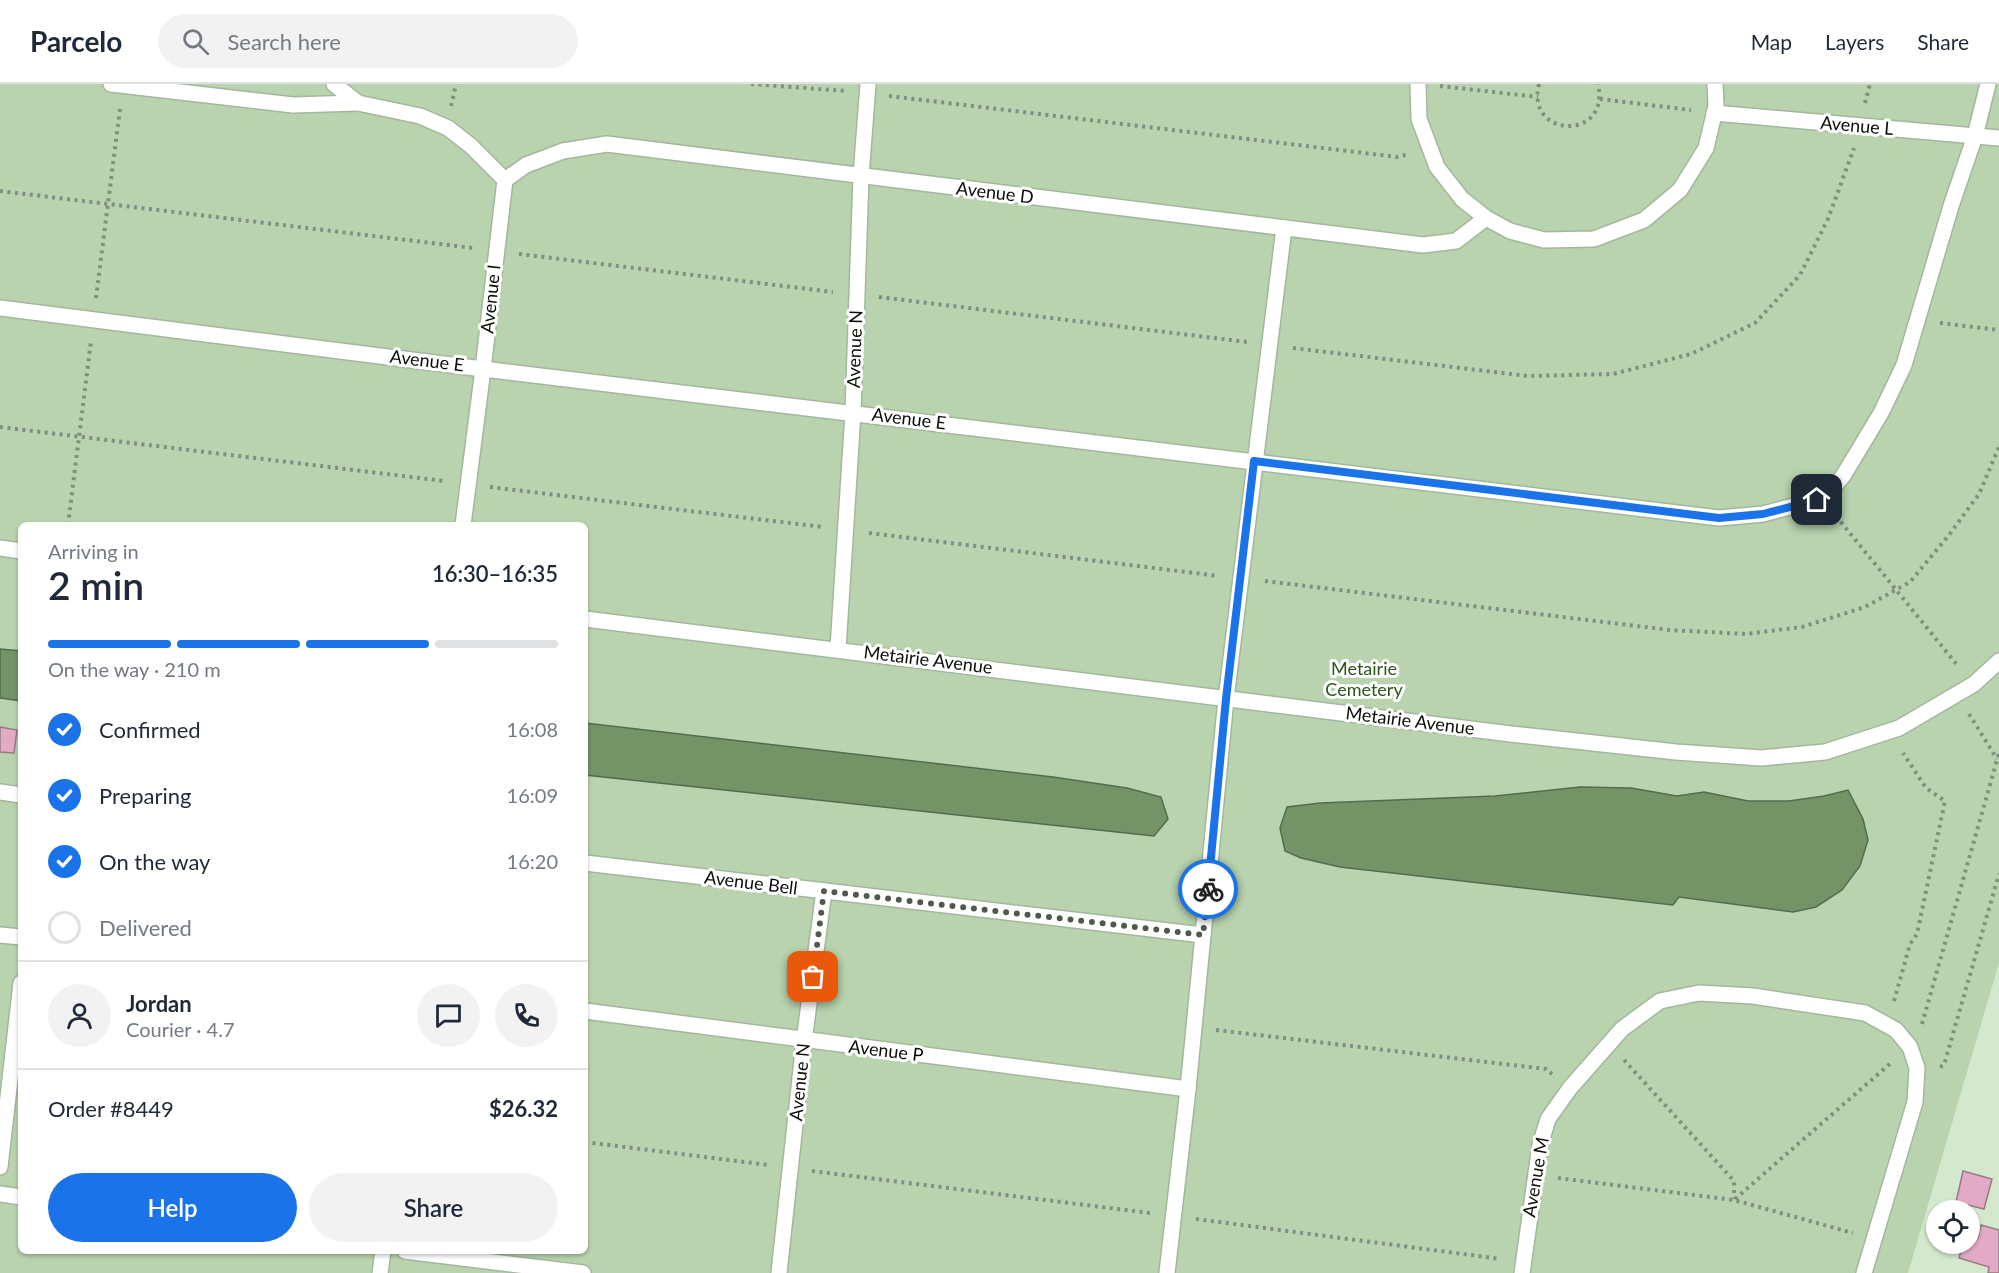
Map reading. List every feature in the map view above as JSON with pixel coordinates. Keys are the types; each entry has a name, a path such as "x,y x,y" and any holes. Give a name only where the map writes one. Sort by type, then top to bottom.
{"lane":[{"path":"111,84 294,105 358,103 420,116 448,128 471,146 505,180"},
{"path":"334,84 358,103"},
{"path":"1418,84 1419,119 1437,167 1462,199 1486,218 1510,231 1544,240 1593,239 1644,220 1680,190 1706,148 1716,106 1715,84"},
{"path":"1817,500 1832,489 1843,476 1881,413 1904,365 1951,206 1975,136 1988,84"},
{"name":"Avenue N","path":"838,649 853,412 861,176 868,88"},
{"name":"Avenue L","path":"1714,113 1999,138"},
{"name":"Avenue D","path":"505,180 526,165 563,151 607,144 1423,245 1456,241 1486,218"},
{"name":"Avenue I","path":"463,522 505,180"},
{"path":"1167,1273 1188,1089 1226,699 1284,228"},
{"name":"Avenue E","path":"0,308 483,369 1719,518 1763,514 1817,500"},
{"path":"0,548 18,551"},
{"name":"Metairie Avenue","path":"588,619 1664,751 1761,758 1825,752 1891,731 1974,684 1999,661"},
{"path":"0,792 18,795"},
{"name":"Avenue Bell","path":"588,863 1203,935"},
{"name":"Avenue N","path":"779,1273 804,1041 824,891"},
{"path":"0,934 18,937"},
{"name":"Avenue M","path":"1522,1268 1540,1145 1548,1119 1570,1088 1622,1029 1660,1001 1699,993 1753,996 1865,1014 1896,1030 1910,1047 1917,1068 1915,1101 1864,1273"},
{"path":"0,1167 18,1009"},
{"name":"Avenue P","path":"588,1011 1188,1089"},
{"path":"0,1194 18,1197"},
{"path":"380,1273 383,1254"},
{"path":"429,1254 583,1273"}],"path":[{"path":"751,84 868,88 1398,157 1430,148"},
{"path":"1418,84 1538,97"},
{"path":"1539,84 1538,97 1542,112 1548,119 1567,127 1578,126 1588,121 1595,113 1600,99 1598,84"},
{"path":"0,191 1528,376 1613,374 1691,354 1755,323 1800,274 1828,219 1854,150 1870,84"},
{"path":"1600,99 1714,113"},
{"path":"1918,320 1999,330"},
{"path":"0,427 1670,630 1746,634 1802,627 1865,607 1910,582 1949,535 1978,494 1999,447"},
{"path":"1817,500 1840,519 1944,651 1974,684"},
{"path":"1968,713 1997,760"},
{"path":"1893,1005 1910,944 1917,934 1945,801 1926,788 1903,753"},
{"path":"1922,1024 1999,753"},
{"path":"1937,1068 1944,1065 1999,874"},
{"path":"1194,1028 1546,1070 1570,1088"},
{"path":"1734,1200 1897,1058"},
{"path":"1623,1059 1734,1181 1734,1200"},
{"path":"588,1142 1174,1216 1522,1268"},
{"path":"1535,1176 1734,1200 1874,1239"}],"green space":[{"name":"Metairie Cemetery","path":"0,84 1999,84 1999,963 1929,1200 1926,1200 1926,1212 1908,1273 0,1273"}],"shaded area":[{"path":"0,649 18,651 18,701 0,698"},
{"path":"588,723 1053,777 1127,788 1161,797 1168,819 1154,836 588,775"},
{"path":"1580,787 1631,788 1677,796 1704,792 1748,801 1789,801 1848,790 1863,819 1868,840 1860,866 1842,890 1816,907 1793,912 1679,897 1673,905 1340,867 1301,858 1285,851 1280,828 1287,807 1320,803 1495,796"}],"building":[{"path":"0,727 17,730 14,753 0,752"},
{"path":"1963,1171 1992,1179 1984,1209 1980,1208 1980,1200 1956,1200"},
{"path":"1981,1225 1999,1230 1999,1273 1988,1273 1989,1267 1959,1258 1960,1254 1980,1254"}],"way so far":[{"path":"813,977 824,891 1203,935 1208,889"}],"route":[{"path":"1208,889 1226,699 1254,461 1719,518 1763,514 1817,500"}]}
